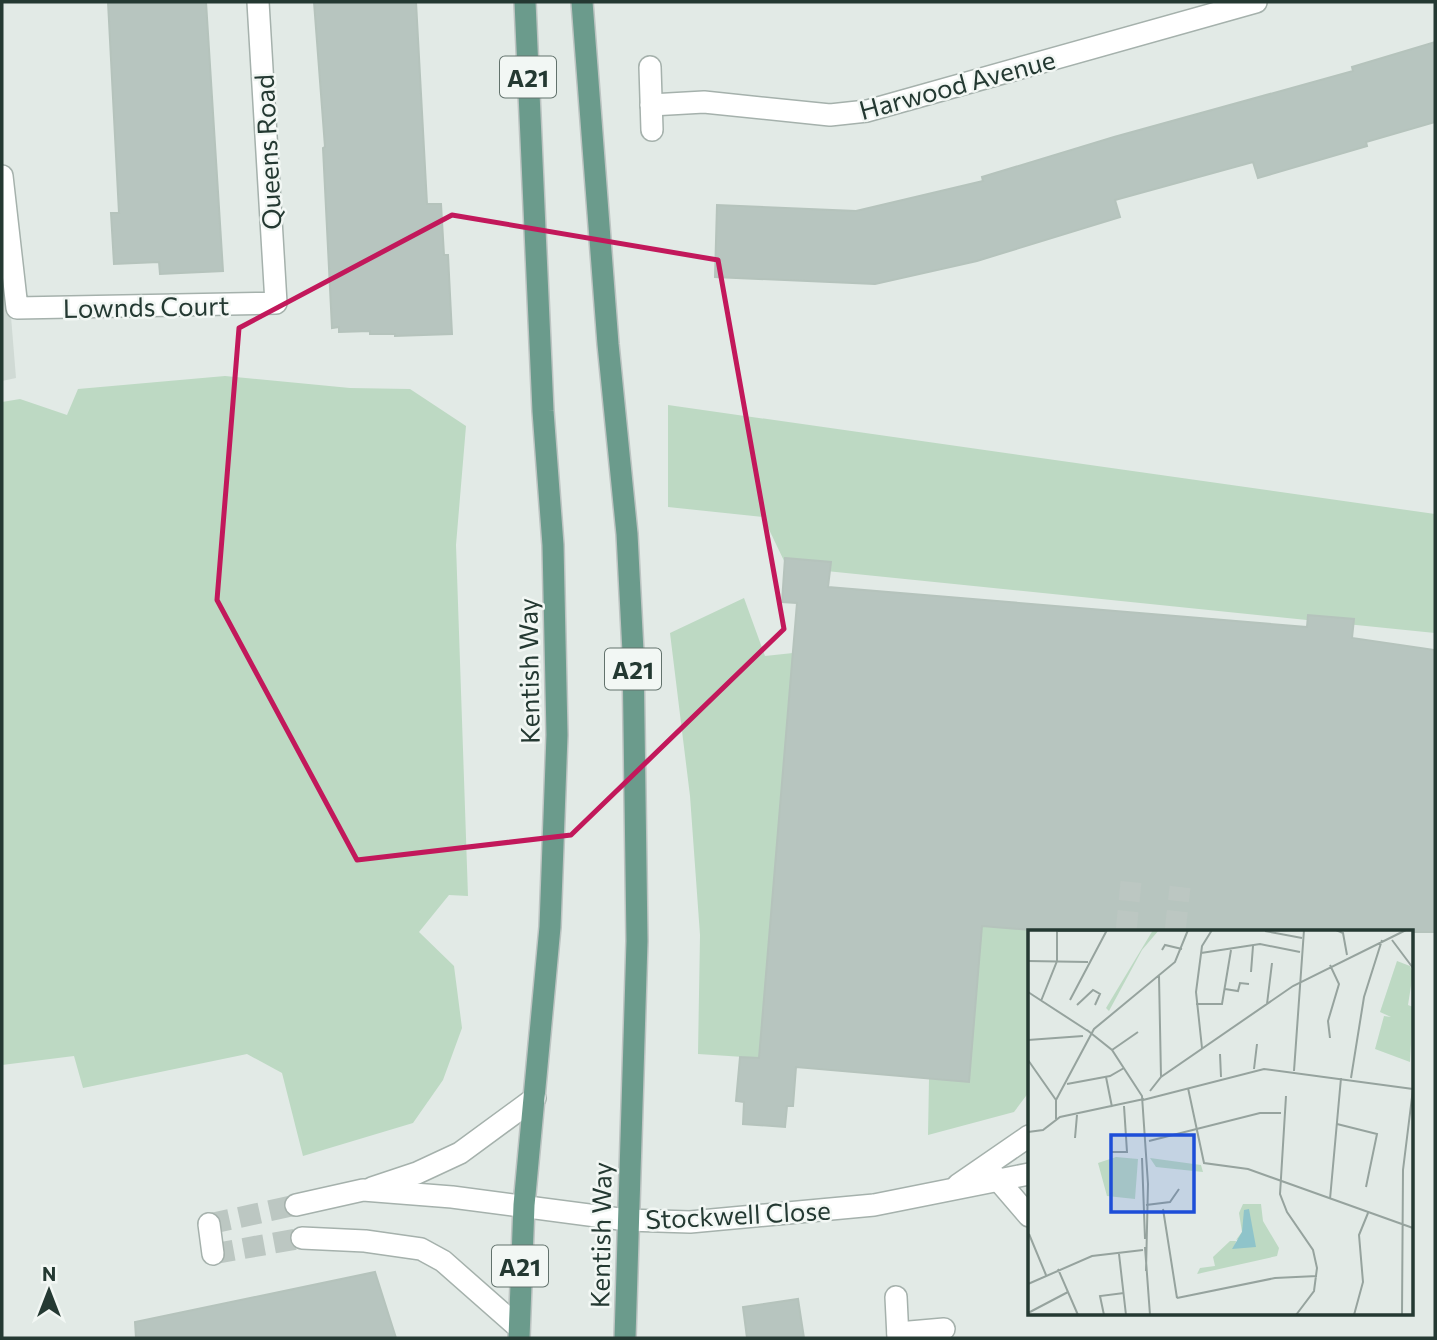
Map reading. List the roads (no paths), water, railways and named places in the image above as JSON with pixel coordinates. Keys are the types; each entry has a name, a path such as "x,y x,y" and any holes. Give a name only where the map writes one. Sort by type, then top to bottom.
{"main road":[{"name":"Kentish Way","path":"519,1333 524,1205 551,927 557,656 525,2"},
{"name":"Kentish Way","path":"582,2 608,344 627,534 633,652 638,941 625,1338"}],"street":[{"name":"Queens Road","path":"258,2 276,303"},
{"name":"Harwood Avenue","path":"651,105 704,102 830,115 867,111 1256,2"},
{"path":"650,67 652,130"},
{"name":"Lownds Court","path":"2,176 17,308 276,303"},
{"path":"296,1205 363,1191 416,1173 460,1153 535,1098"},
{"name":"Stockwell Close","path":"363,1191 524,1205 627,1220 690,1223 874,1205 951,1191 992,1173 1028,1137"},
{"path":"992,1173 1028,1215"},
{"name":"Stockwell Close","path":"992,1173 1028,1174"},
{"path":"209,1224 213,1254"},
{"path":"302,1238 365,1241 421,1248 443,1261 519,1333"},
{"path":"896,1297 898,1335 944,1329"}],"tunnel":[{"path":"1126,930 1131,882"},
{"path":"1175,930 1180,887"},
{"path":"209,1224 296,1205"},
{"path":"213,1254 302,1238"}]}
